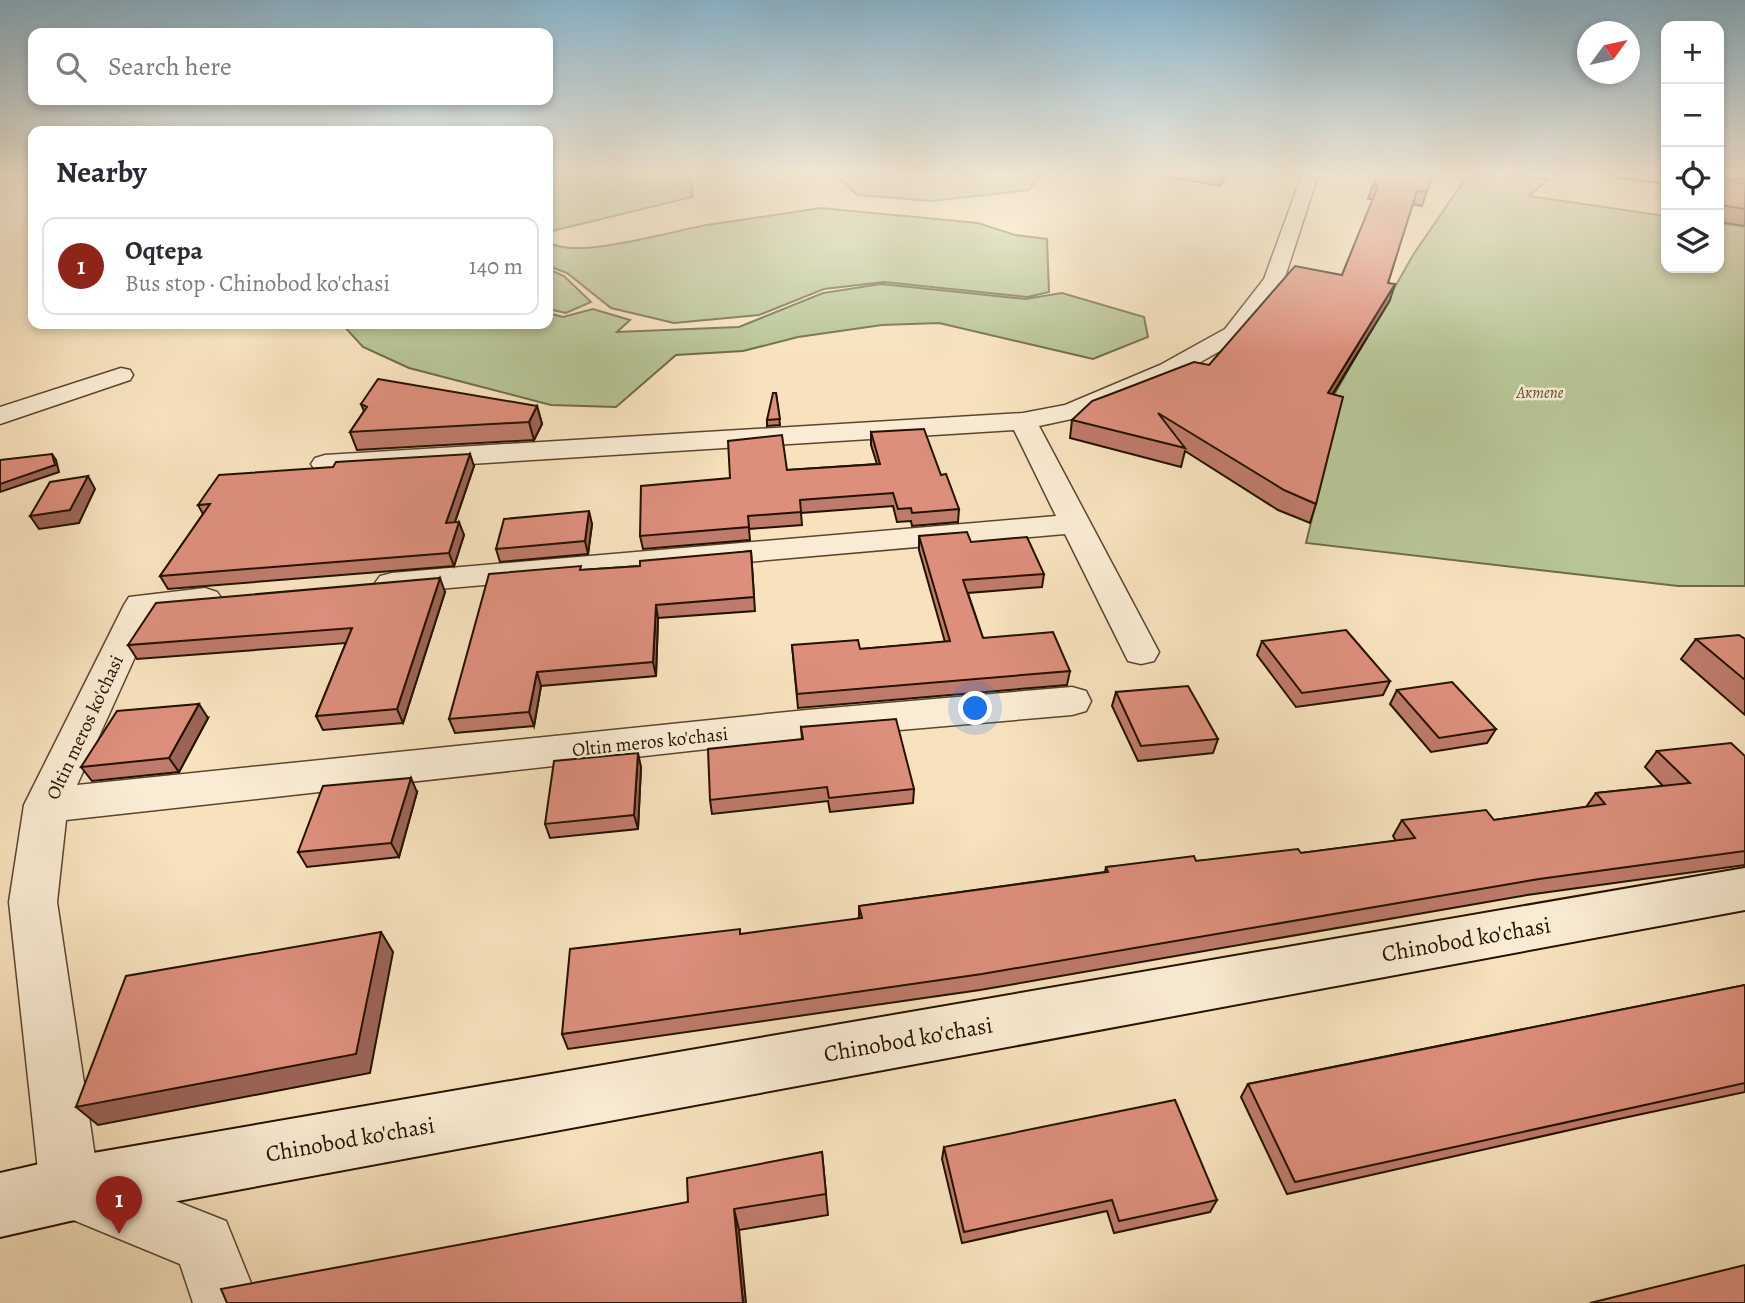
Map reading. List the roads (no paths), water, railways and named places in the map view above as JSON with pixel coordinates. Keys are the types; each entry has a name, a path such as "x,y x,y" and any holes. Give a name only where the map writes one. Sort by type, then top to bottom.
{"street":[{"path":"325,464 1023,421 1072,411 1168,370 1233,334 1274,281 1290,233"},
{"path":"0,416 121,375"},
{"path":"1023,421 1141,652"},
{"path":"361,586 1076,524"},
{"name":"Oltin meros ko'chasi","path":"46,805 141,605 237,597"},
{"name":"Oltin meros ko'chasi","path":"46,805 793,726 1073,701"},
{"path":"46,805 33,902 70,1189 204,1244 226,1303"},
{"name":"Chinobod ko'chasi","path":"0,1205 70,1189 1745,889"}],"place":[{"name":"Oqtepa","path":"119,1234"}],"park label":[{"name":"Актепе","path":"1540,392"}]}
